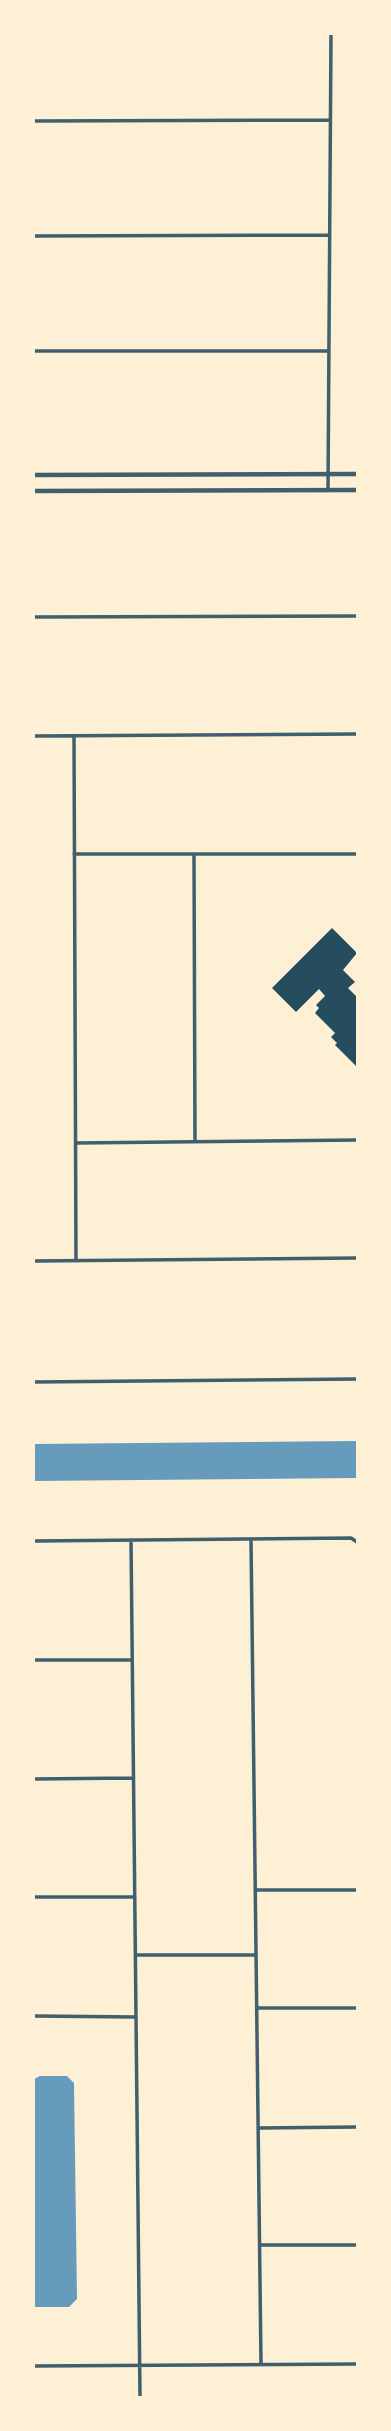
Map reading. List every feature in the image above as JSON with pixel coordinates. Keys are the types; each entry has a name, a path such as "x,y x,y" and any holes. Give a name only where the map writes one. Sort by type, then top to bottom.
{"street":[{"path":"328,490 329,120 331,34"},
{"path":"34,121 329,120"},
{"path":"34,236 329,235"},
{"path":"34,351 328,351"},
{"path":"34,475 357,474"},
{"path":"34,491 357,490"},
{"path":"34,617 357,616"},
{"path":"34,736 357,734"},
{"path":"74,736 76,1261"},
{"path":"74,854 357,854"},
{"path":"194,855 195,1141"},
{"path":"76,1143 357,1140"},
{"path":"34,1262 357,1258"},
{"path":"34,1382 357,1379"},
{"path":"34,1541 351,1538 357,1542"},
{"path":"251,1539 261,2364"},
{"path":"131,1540 140,2397"},
{"path":"34,1660 132,1660"},
{"path":"34,1779 133,1778"},
{"path":"255,1890 357,1890"},
{"path":"34,1897 135,1897"},
{"path":"136,1955 256,1955"},
{"path":"257,2008 357,2008"},
{"path":"34,2016 136,2017"},
{"path":"258,2128 357,2127"},
{"path":"260,2245 357,2245"},
{"path":"34,2366 357,2364"}],"water":[{"path":"357,1441 357,1478 34,1481 34,1444"},
{"path":"40,2076 67,2076 74,2083 77,2299 69,2307 34,2307 34,2079"}],"building":[{"path":"332,928 357,953 343,970 355,982 348,988 357,997 357,1067 335,1045 337,1043 331,1037 335,1033 315,1013 319,1008 316,1005 325,996 319,989 296,1012 272,988"}]}
